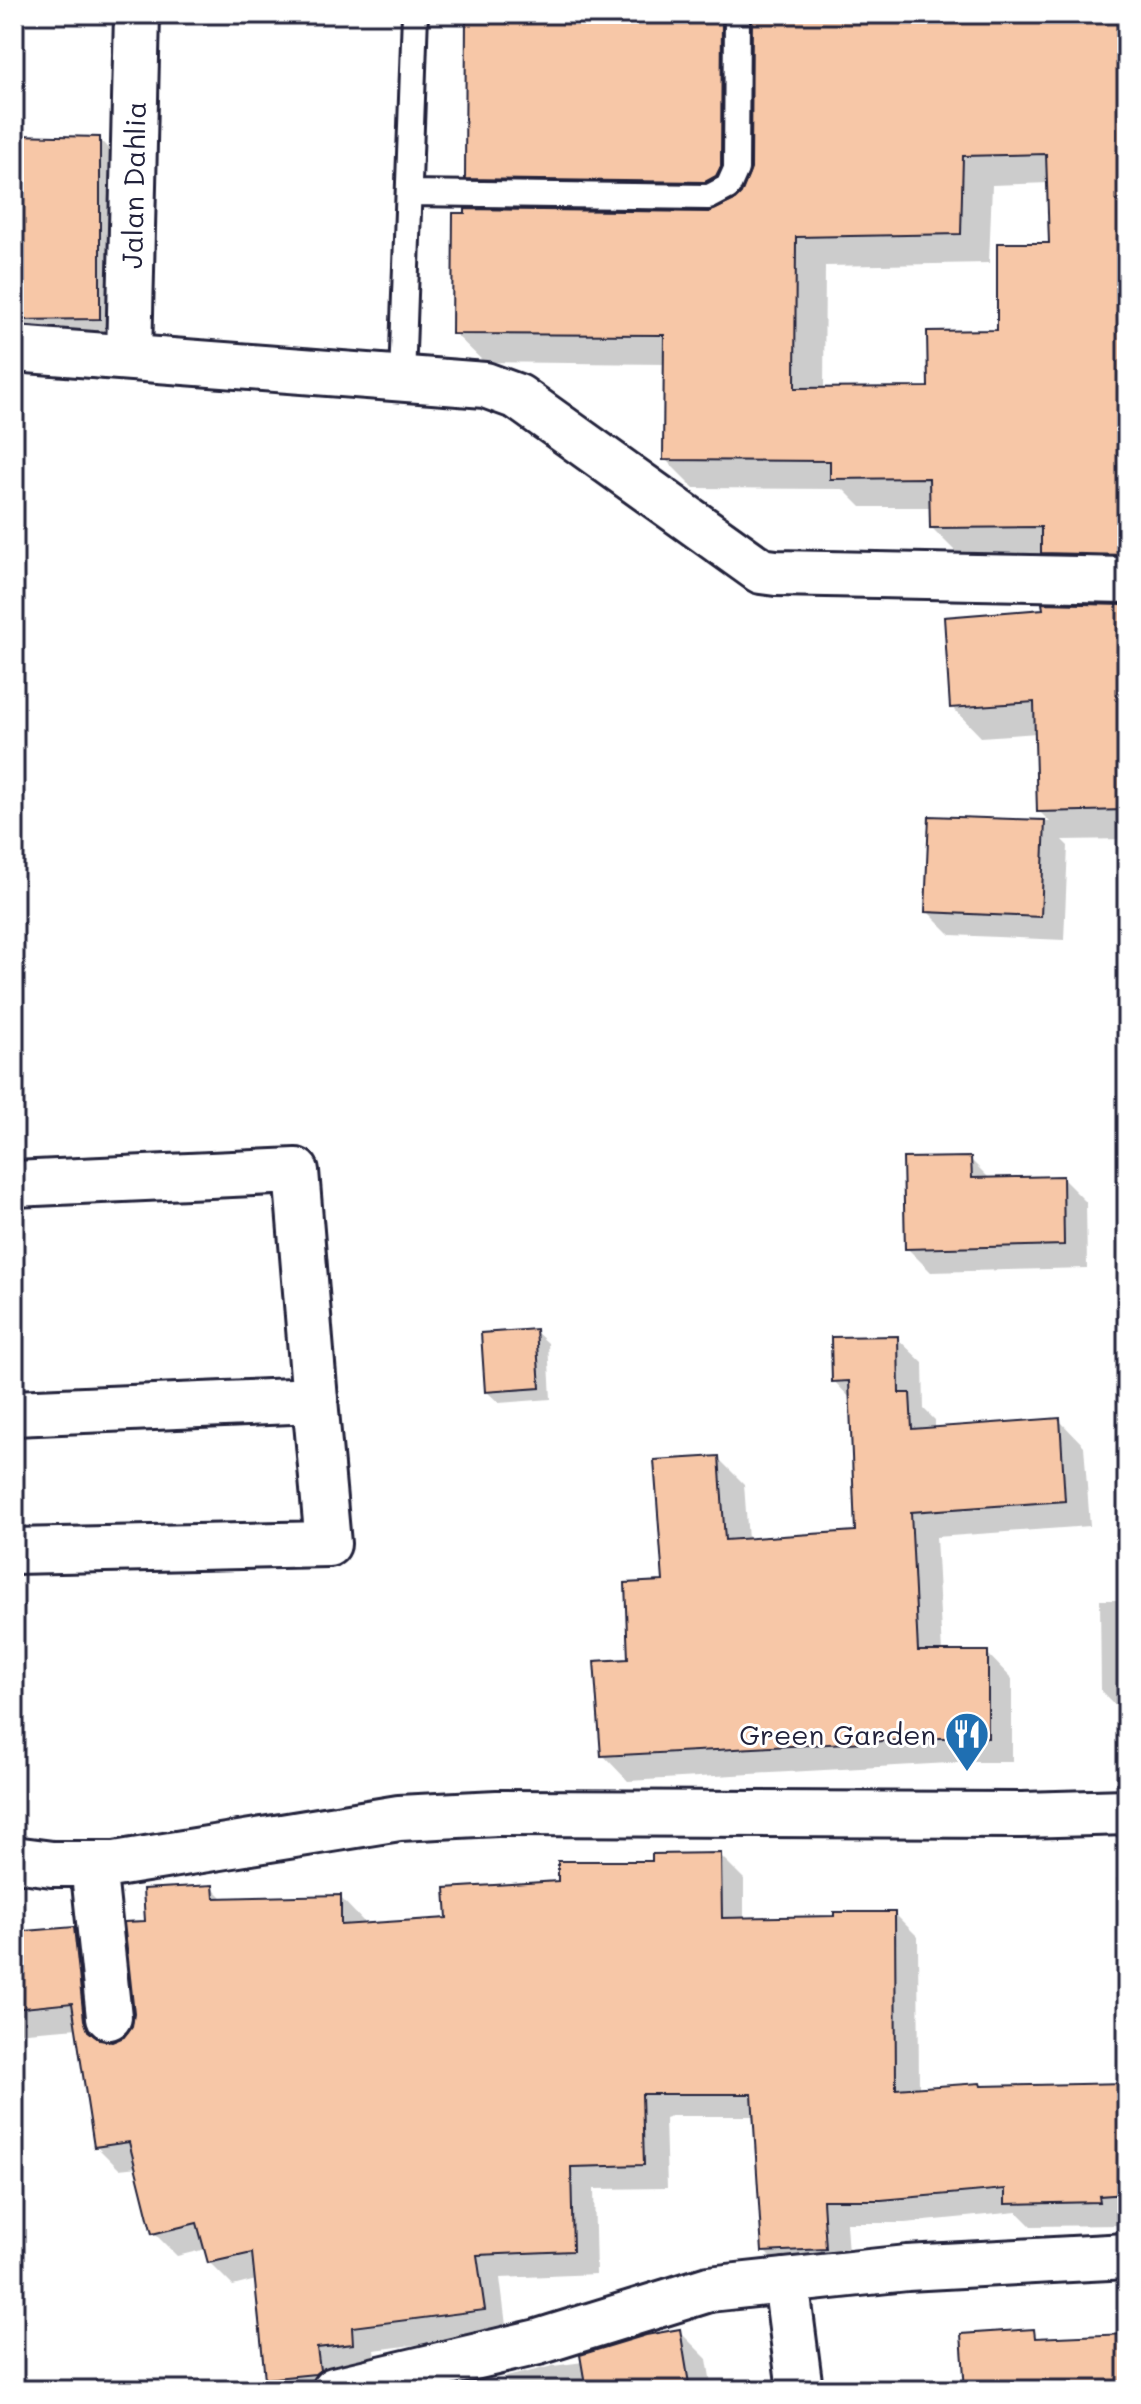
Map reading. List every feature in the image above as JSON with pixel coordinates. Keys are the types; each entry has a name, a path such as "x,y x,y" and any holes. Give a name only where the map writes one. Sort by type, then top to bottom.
{"street":[{"name":"Jalan Dahlia","path":"129,357 137,14"},
{"path":"14,349 485,385 518,397 761,571 1127,580"},
{"path":"14,1184 296,1171 328,1544 14,1551"},
{"path":"14,1413 315,1400"},
{"path":"14,1859 52,1864 115,1864 399,1818 497,1813 1022,1815 1127,1812"},
{"path":"93,1864 109,2017"},
{"path":"334,2390 538,2342 709,2289 907,2268 1127,2256"},
{"path":"786,2281 800,2390"}],"lane":[{"path":"402,379 415,14"},
{"path":"409,193 709,197 728,187 736,169 737,14"}],"building":[{"path":"466,14 722,14 721,166 716,176 705,182 465,179"},
{"path":"752,14 1117,14 1123,156 1127,156 1127,555 1041,553 1041,527 930,528 929,478 830,479 830,461 663,460 664,335 452,334 453,213 465,213 465,209 709,212 741,194 751,169","holes":["1046,154 1049,243 997,243 997,330 927,331 928,387 795,388 796,237 961,234 963,156"]},
{"path":"14,135 100,137 100,319 14,320"},
{"path":"1042,603 1123,605 1127,810 1037,812 1034,702 950,708 944,617 1043,609"},
{"path":"929,816 1045,820 1041,917 925,912"},
{"path":"971,1157 972,1178 1063,1176 1064,1245 905,1249 903,1158"},
{"path":"536,1329 540,1388 485,1392 481,1333"},
{"path":"898,1336 899,1393 910,1393 912,1429 1060,1418 1065,1501 911,1512 918,1651 988,1651 988,1738 601,1756 594,1661 628,1659 625,1583 663,1581 654,1460 719,1456 725,1540 855,1531 849,1381 832,1382 831,1337"},
{"path":"721,1853 722,1918 895,1912 896,2089 980,2083 981,2086 1127,2083 1127,2194 1099,2196 1100,2202 1005,2204 1005,2189 881,2200 823,2200 826,2249 762,2252 752,2094 642,2094 644,2165 571,2167 573,2251 477,2255 485,2310 352,2327 353,2344 317,2348 320,2370 315,2374 265,2379 252,2253 208,2263 197,2223 152,2234 129,2142 94,2147 72,2003 14,2009 14,1932 74,1927 84,2020 88,2031 100,2040 112,2042 124,2037 132,2026 134,2014 124,1922 145,1921 143,1889 213,1885 214,1898 341,1895 341,1925 447,1918 445,1888 558,1881 558,1861 652,1861 652,1854"},
{"path":"680,2329 690,2390 586,2390 580,2355 646,2335"},
{"path":"1034,2329 1035,2338 1127,2334 1127,2390 965,2390 961,2334"}],"place":[{"name":"Green Garden","path":"967,1773"}]}
